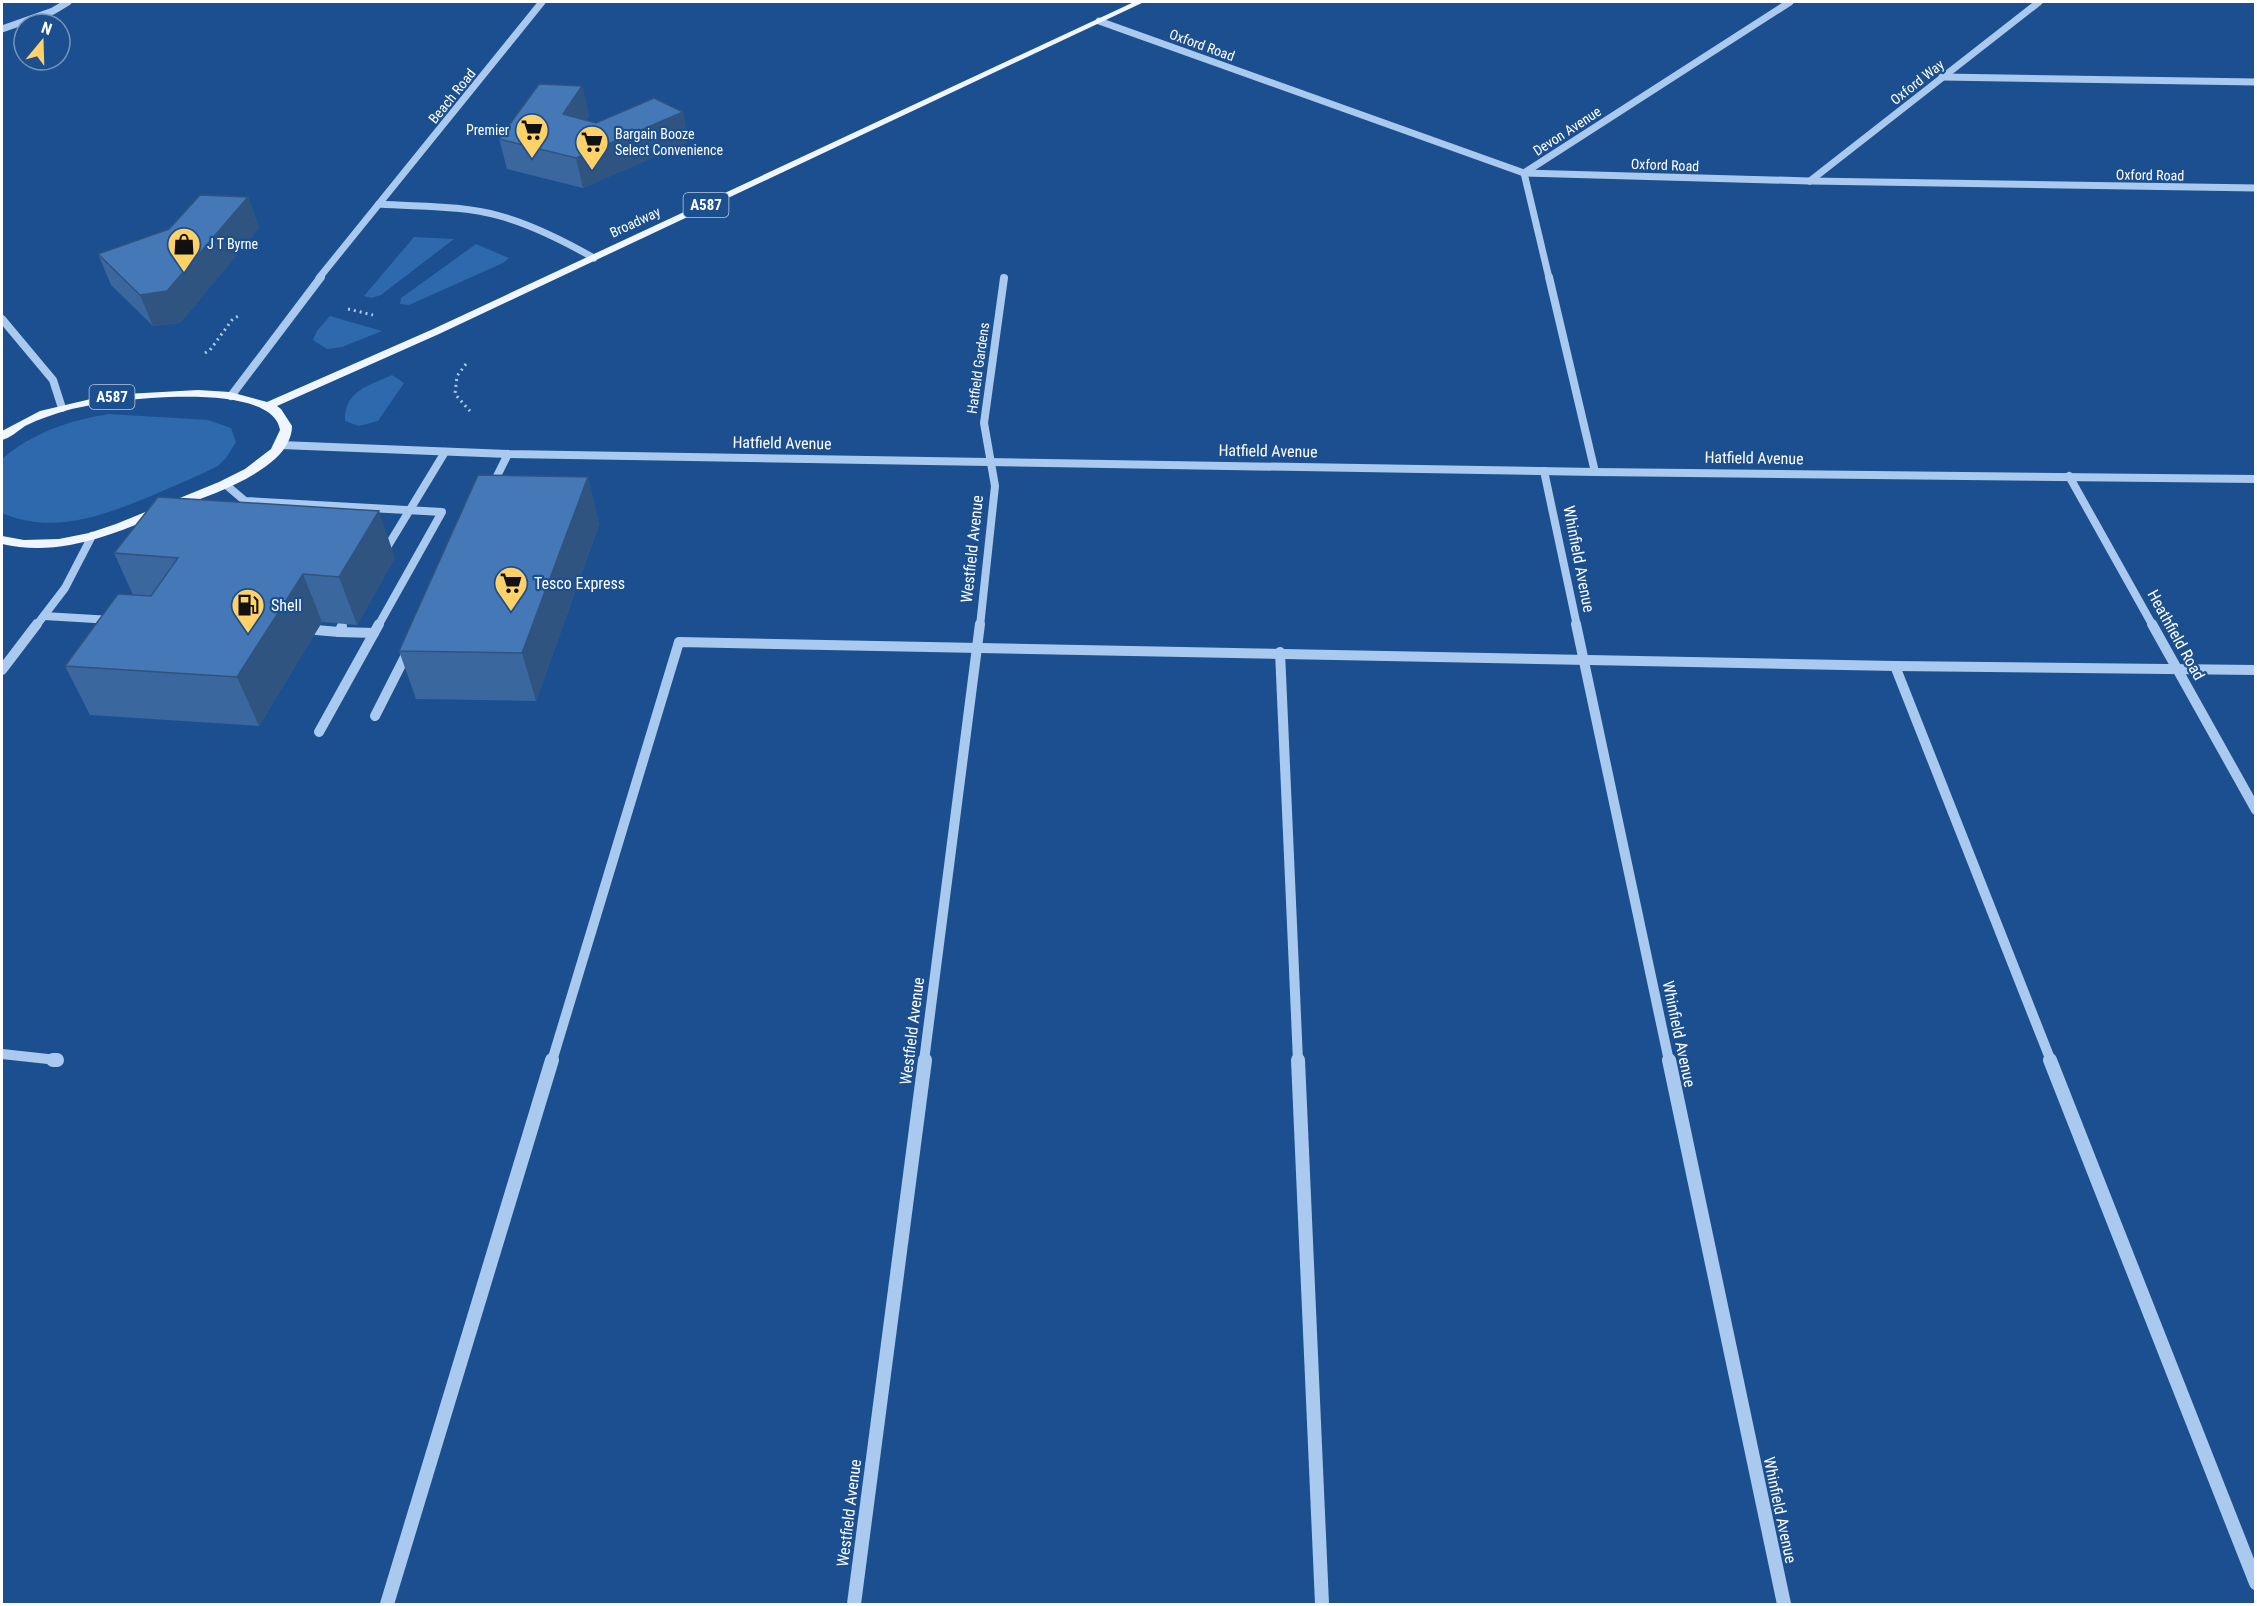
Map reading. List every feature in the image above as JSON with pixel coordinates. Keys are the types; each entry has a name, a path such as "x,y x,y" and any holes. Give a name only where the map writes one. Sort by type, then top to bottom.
{"main road":[{"name":"Broadway","path":"270,405 594,258 1140,2"},
{"name":"A587","path":"2,436 30,420 62,408 120,396 183,394 231,396 270,405"},
{"path":"4,543 34,543 92,536 123,526 225,484 252,469 281,446 287,427 282,414 270,405"}],"street":[{"path":"2,29 53,11 68,2"},
{"name":"Beach Road","path":"231,396 293,312 542,2"},
{"name":"Devon Avenue","path":"1595,472 1524,173 1790,2"},
{"name":"Oxford Way","path":"1810,181 2039,2"},
{"name":"Oxford Road","path":"1099,21 1524,173 1810,181 2256,188"},
{"path":"1942,77 2256,82"},
{"path":"379,204 455,209 499,216 550,234 594,258"},
{"name":"Hatfield Gardens","path":"992,461 984,423 1005,278"},
{"path":"2,319 52,380 62,408"},
{"name":"Hatfield Avenue","path":"281,446 508,454 1595,472 2256,479"},
{"path":"381,557 446,452"},
{"path":"487,496 508,454"},
{"name":"Westfield Avenue","path":"854,1605 978,647 996,486 992,461"},
{"name":"Whinfield Avenue","path":"1544,471 1784,1605"},
{"name":"Heathfield Road","path":"2069,476 2256,810"},
{"path":"225,484 245,501 442,512 319,732"},
{"path":"238,510 245,501"},
{"path":"270,512 276,503"},
{"path":"302,514 308,505"},
{"path":"334,516 340,507"},
{"path":"369,519 374,509"},
{"path":"2,670 65,588 92,536"},
{"path":"44,616 127,620"},
{"path":"316,630 341,628 374,633"},
{"path":"375,716 412,642"},
{"path":"387,1605 679,642 1280,652 1895,666 2256,670"},
{"path":"1280,652 1322,1605"},
{"path":"1895,666 2256,1583"},
{"path":"2,1054 57,1060"}],"path":[{"path":"201,355 210,350 232,320 245,312 258,310 293,312"}],"shaded area":[{"path":"414,237 454,239 381,295 372,298 364,296"},
{"path":"476,244 509,258 503,263 409,305 400,304 401,298"},
{"path":"330,316 382,331 342,347 327,349 313,340 317,331"},
{"path":"392,375 404,383 378,421 359,426 345,421 346,411 353,396 366,386"},
{"path":"109,414 208,420 231,428 236,442 218,466 101,515 81,520 42,523 22,520 2,513 2,459 26,442 52,429"}],"building":[{"path":"539,84 582,86 563,114 596,123 654,98 683,112 576,158 499,139"},
{"path":"200,195 248,197 167,291 140,295 98,254 169,229"},
{"path":"478,475 588,477 522,653 399,651"},
{"path":"158,497 379,511 339,577 303,574 237,677 65,666 118,594 151,596 178,558 114,553"}],"place":[{"name":"Premier","path":"532,159"},
{"name":"Bargain Booze Select Convenience","path":"592,171"},
{"name":"J T Byrne","path":"184,273"},
{"name":"Tesco Express","path":"511,612"},
{"name":"Shell","path":"248,634"}]}
